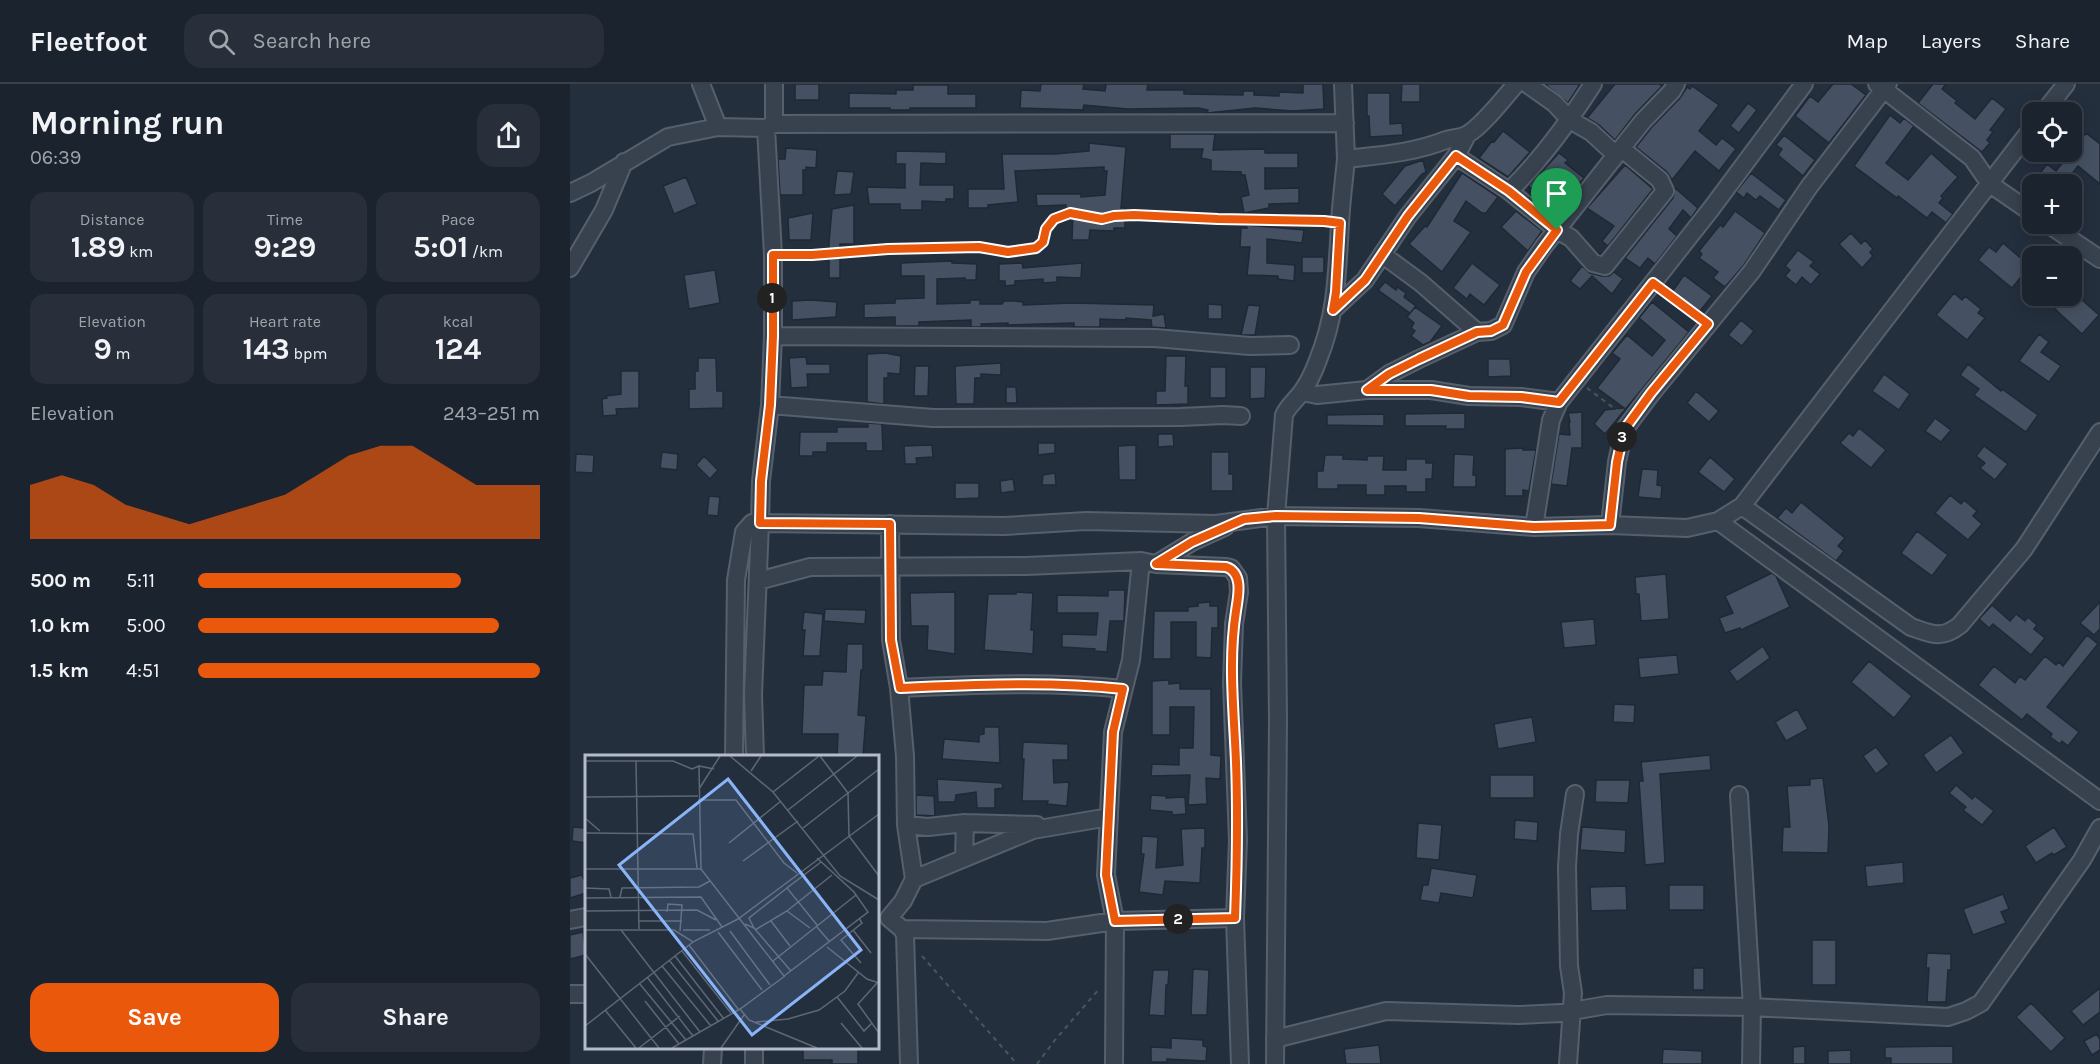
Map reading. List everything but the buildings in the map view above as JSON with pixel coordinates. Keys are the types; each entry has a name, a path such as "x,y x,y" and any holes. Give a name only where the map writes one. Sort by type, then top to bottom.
{"street":[{"path":"701,84 718,128"},
{"path":"755,755 753,695 761,481 770,405 773,336 770,126 774,84"},
{"path":"1275,1064 1278,721 1276,516 1284,415 1302,392 1318,359 1336,292 1346,159 1343,84"},
{"path":"1333,310 1365,280 1408,216 1456,156 1467,135 1516,84"},
{"path":"1456,156 1509,191 1557,230 1571,238 1593,263 1605,266 1665,191 1660,180 1570,120 1554,103 1527,84"},
{"path":"1509,191 1534,166 1570,120 1593,84"},
{"path":"1367,390 1389,374 1477,332 1491,331 1503,325 1526,272 1643,121 1676,84"},
{"path":"1534,527 1551,420 1559,402 1653,283 1804,84"},
{"path":"2052,102 2066,84"},
{"path":"1610,525 1620,444 1624,430 1752,271 1809,187 1883,86 1972,158 1990,184 2022,206"},
{"path":"570,193 668,137 718,128 1344,123"},
{"path":"1346,159 1405,153 1467,135"},
{"path":"734,755 736,580 744,532 752,523 1004,526 1086,521 1216,524 1276,516 1419,518 1534,527 1610,525 1687,528 1718,521 1742,506 2022,141"},
{"path":"570,268 604,210 624,162"},
{"path":"2063,234 2100,259"},
{"path":"1383,255 1477,332"},
{"path":"773,336 1155,338 1250,346 1290,345"},
{"path":"1302,392 1317,395 1367,390 1431,390 1469,396 1521,397 1559,402"},
{"path":"770,405 933,418 1031,419 1224,415 1241,417"},
{"path":"1742,506 1911,627 1939,636 1950,634 1960,626 2024,549 2100,432"},
{"path":"1148,563 1244,519"},
{"path":"1718,521 2100,801"},
{"path":"890,524 891,640 900,688 905,756 906,825 914,879 893,925 909,1064"},
{"path":"758,580 810,567 892,568 1148,563 1231,568 1238,578 1239,592 1234,624 1232,683 1238,840 1235,918 1240,1064"},
{"path":"1114,1064 1115,921 1106,875 1113,732 1131,660 1148,563"},
{"path":"900,688 1004,684 1085,685 1123,689"},
{"path":"1568,1064 1573,993 1569,966 1567,867 1575,794"},
{"path":"1739,795 1752,1006 1751,1064"},
{"path":"914,879 1033,830 1109,818"},
{"path":"906,825 928,827 965,823 1058,826"},
{"path":"964,857 965,823"},
{"path":"1275,1039 1386,1011 1520,1015 1571,1011 1607,1005 1752,1006 1948,1017 1966,1011 1981,1002 2082,860 2100,828"},
{"path":"570,921 585,917"},
{"path":"893,925 1047,931 1115,921 1235,918"}],"path":[{"path":"773,255 979,247 1008,252 1036,248 1043,242 1046,229 1054,219 1070,213 1102,219 1134,215 1340,223"},
{"path":"1653,283 1708,324"},
{"path":"1577,381 1631,420"},
{"path":"893,925 1017,1064"},
{"path":"1037,1064 1054,1040 1114,973"}],"route":[{"path":"1456,156 1509,191 1557,230 1526,272 1503,325 1491,331 1477,332 1419,359 1389,374 1367,390 1431,390 1469,396 1521,397 1559,402 1653,283 1708,324 1651,393 1624,430 1617,462 1610,525 1534,527 1419,518 1276,516 1244,519 1192,542 1156,564 1226,567 1231,568 1238,578 1232,683 1238,840 1235,918 1115,921 1106,875 1113,732 1123,689 1085,685 1004,684 900,688 891,640 890,524 760,523 761,481 770,405 773,255 979,247 1008,252 1036,248 1043,242 1046,229 1054,219 1070,213 1102,219 1134,215 1324,221 1340,223 1333,310 1365,280 1408,216 1456,156"}]}
